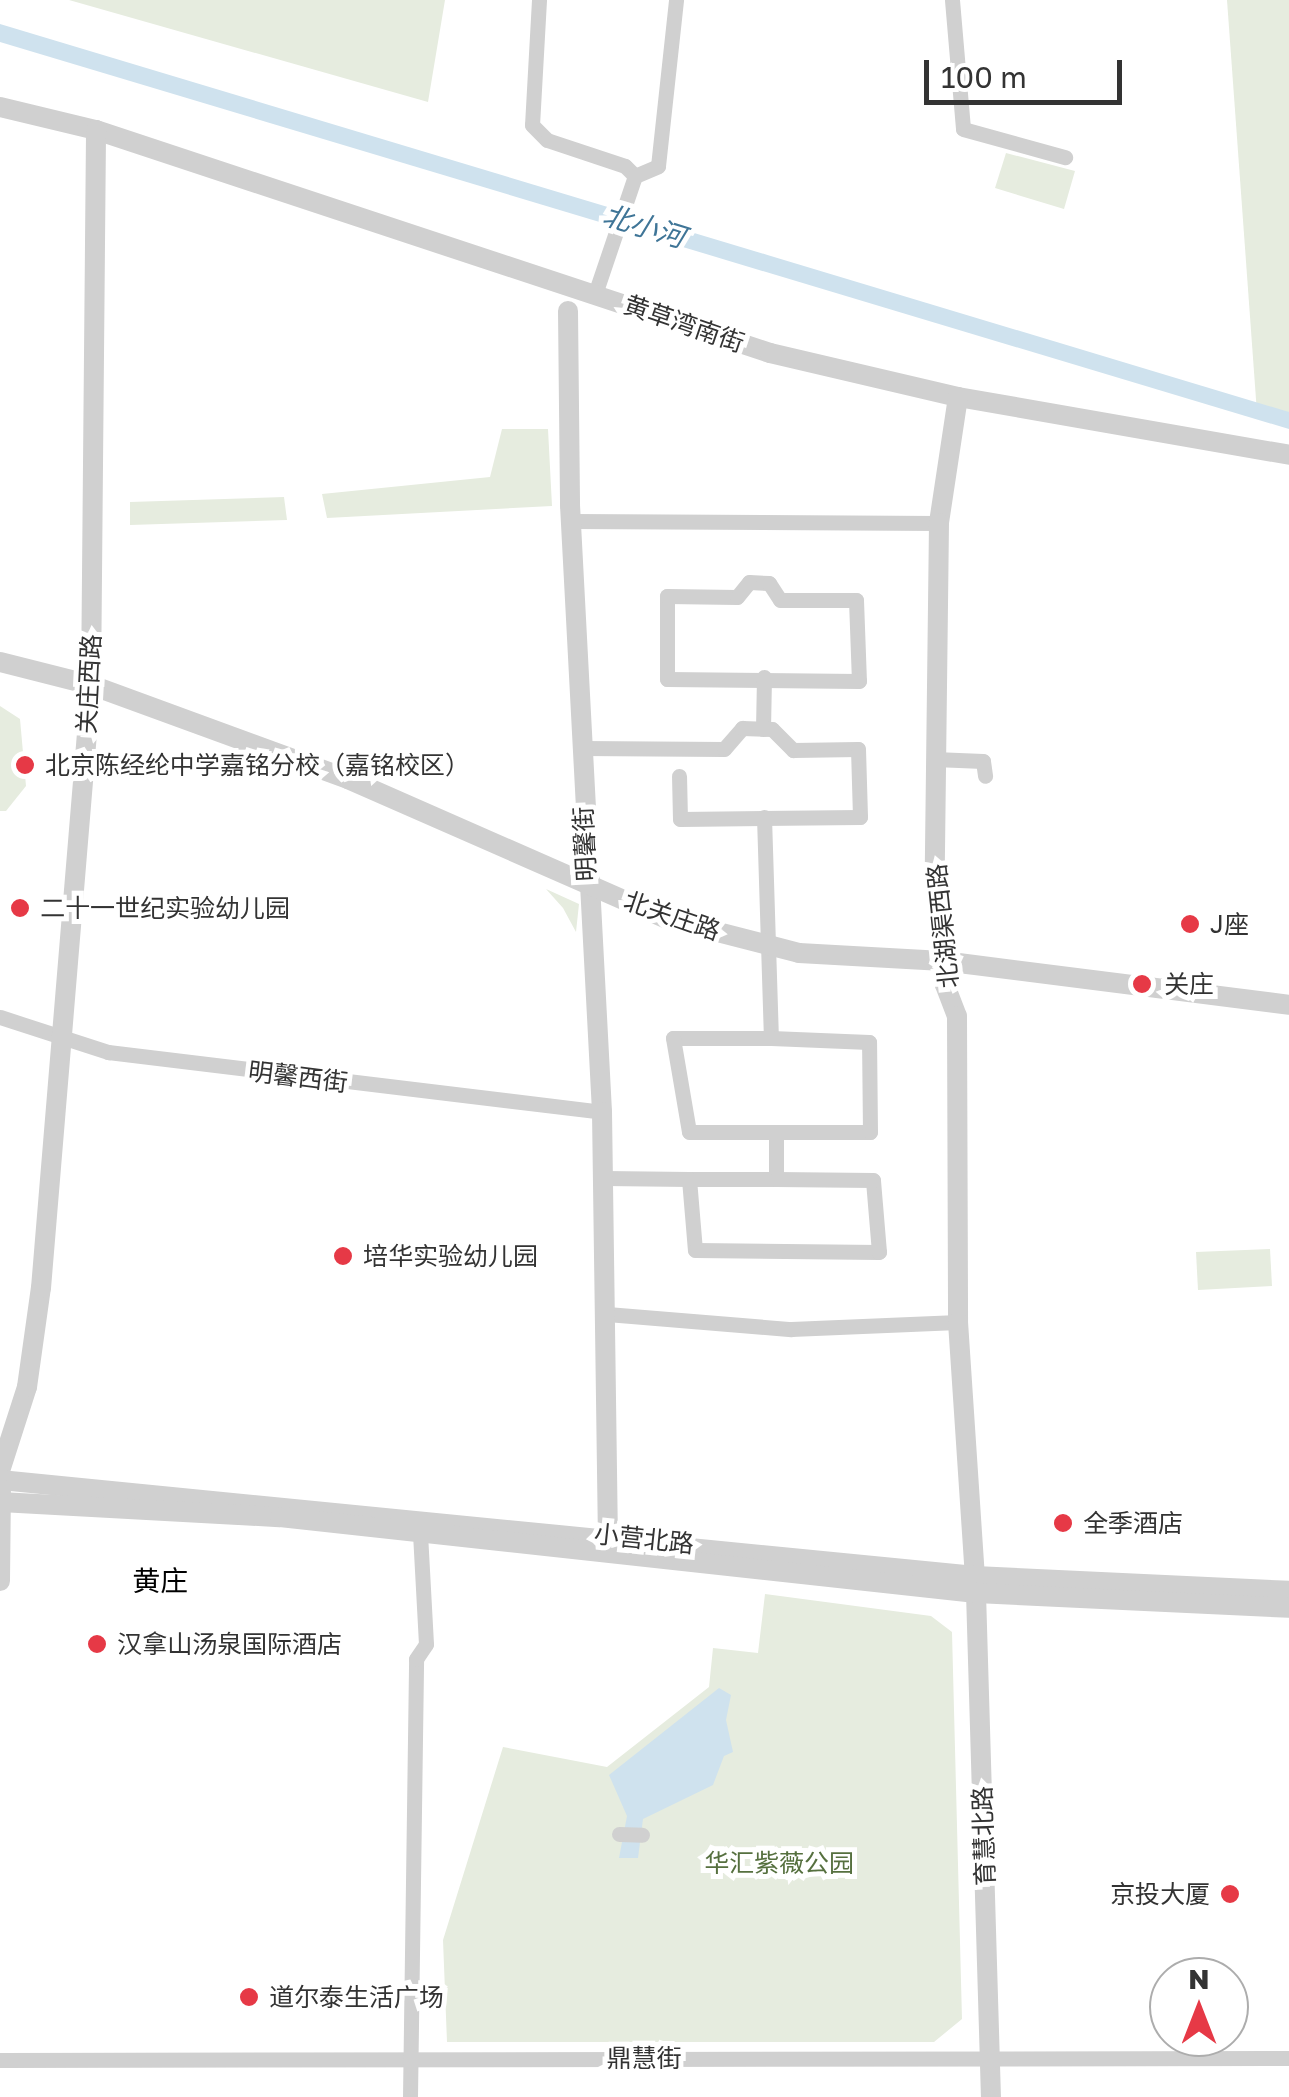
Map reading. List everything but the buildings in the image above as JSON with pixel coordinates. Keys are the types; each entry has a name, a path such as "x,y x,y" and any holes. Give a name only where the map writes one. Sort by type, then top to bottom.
{"street":[{"path":"539,0 532,125 547,140 625,166 635,176"},
{"path":"595,294 635,176 658,166 670,96 676,0"},
{"path":"952,0 963,128 1065,157"},
{"name":"黄草湾南街","path":"0,108 96,130 770,353 958,397 1289,454"},
{"name":"关庄西路","path":"0,1471 27,1386 62,1042 91,685 96,130"},
{"name":"明馨街","path":"568,311 581,748 602,1112 608,1535"},
{"name":"北湖渠西路","path":"958,397 940,523 934,760 943,961 958,1016 958,1322 975,1584"},
{"path":"572,521 940,523"},
{"path":"750,582 770,583 780,600 856,600 859,680 764,678 667,679 667,596 737,597 750,582"},
{"name":"北关庄路","path":"0,662 91,685 348,779 666,919 798,953 943,961 1289,1005"},
{"path":"764,678 764,729"},
{"path":"581,748 724,749 742,728 764,729 794,750 858,749 860,818 764,816 680,820 679,776"},
{"path":"934,760 983,760 985,776"},
{"path":"764,816 765,945 771,1038"},
{"name":"明馨西街","path":"0,1017 62,1042 602,1112"},
{"path":"673,1038 771,1038 868,1042 870,1132 689,1132 673,1038"},
{"path":"776,1132 776,1179"},
{"path":"604,1178 873,1180 879,1252 695,1250 689,1179"},
{"path":"607,1314 790,1328 958,1322"},
{"path":"0,1581 1,1493"},
{"name":"小营北路","path":"1,1493 608,1535 975,1584 1289,1591"},
{"name":"小营北路","path":"1,1493 975,1584 1289,1608"},
{"path":"410,2097 416,1659 426,1644 420,1533"},
{"name":"育慧北路","path":"975,1584 991,2097"},
{"path":"620,1834 642,1835"},
{"name":"鼎慧街","path":"0,2060 1289,2058"}],"green space":[{"path":"69,0 445,0 428,102"},
{"path":"1227,0 1289,0 1289,422 1257,413"},
{"path":"1006,153 1075,171 1064,209 995,188"},
{"path":"502,429 548,429 552,506 327,518 322,494 490,477"},
{"path":"284,497 287,520 130,525 130,502"},
{"path":"0,706 20,719 26,786 6,811 0,811"},
{"path":"546,889 579,904 576,932 563,908"},
{"path":"1270,1249 1272,1286 1198,1290 1196,1252"},
{"name":"华汇紫薇公园","path":"765,1594 931,1616 952,1632 962,2019 934,2042 447,2042 443,1940 503,1747 607,1767 709,1687 713,1648 758,1653"}],"water":[{"name":"北小河","path":"0,24 1289,412 1289,429 0,42"},
{"path":"719,1688 731,1695 726,1720 733,1752 724,1756 713,1785 643,1819 638,1858 619,1858 627,1816 609,1775"}],"place":[{"name":"北京陈经纶中学嘉铭分校（嘉铭校区）","path":"25,765"},
{"name":"二十一世纪实验幼儿园","path":"20,908"},
{"name":"J座","path":"1190,924"},
{"name":"关庄","path":"1142,984"},
{"name":"培华实验幼儿园","path":"343,1256"},
{"name":"全季酒店","path":"1063,1523"},
{"name":"汉拿山汤泉国际酒店","path":"97,1644"},
{"name":"京投大厦","path":"1230,1894"},
{"name":"道尔泰生活广场","path":"249,1997"}],"district":[{"name":"黄庄","path":"160,1581"}]}
